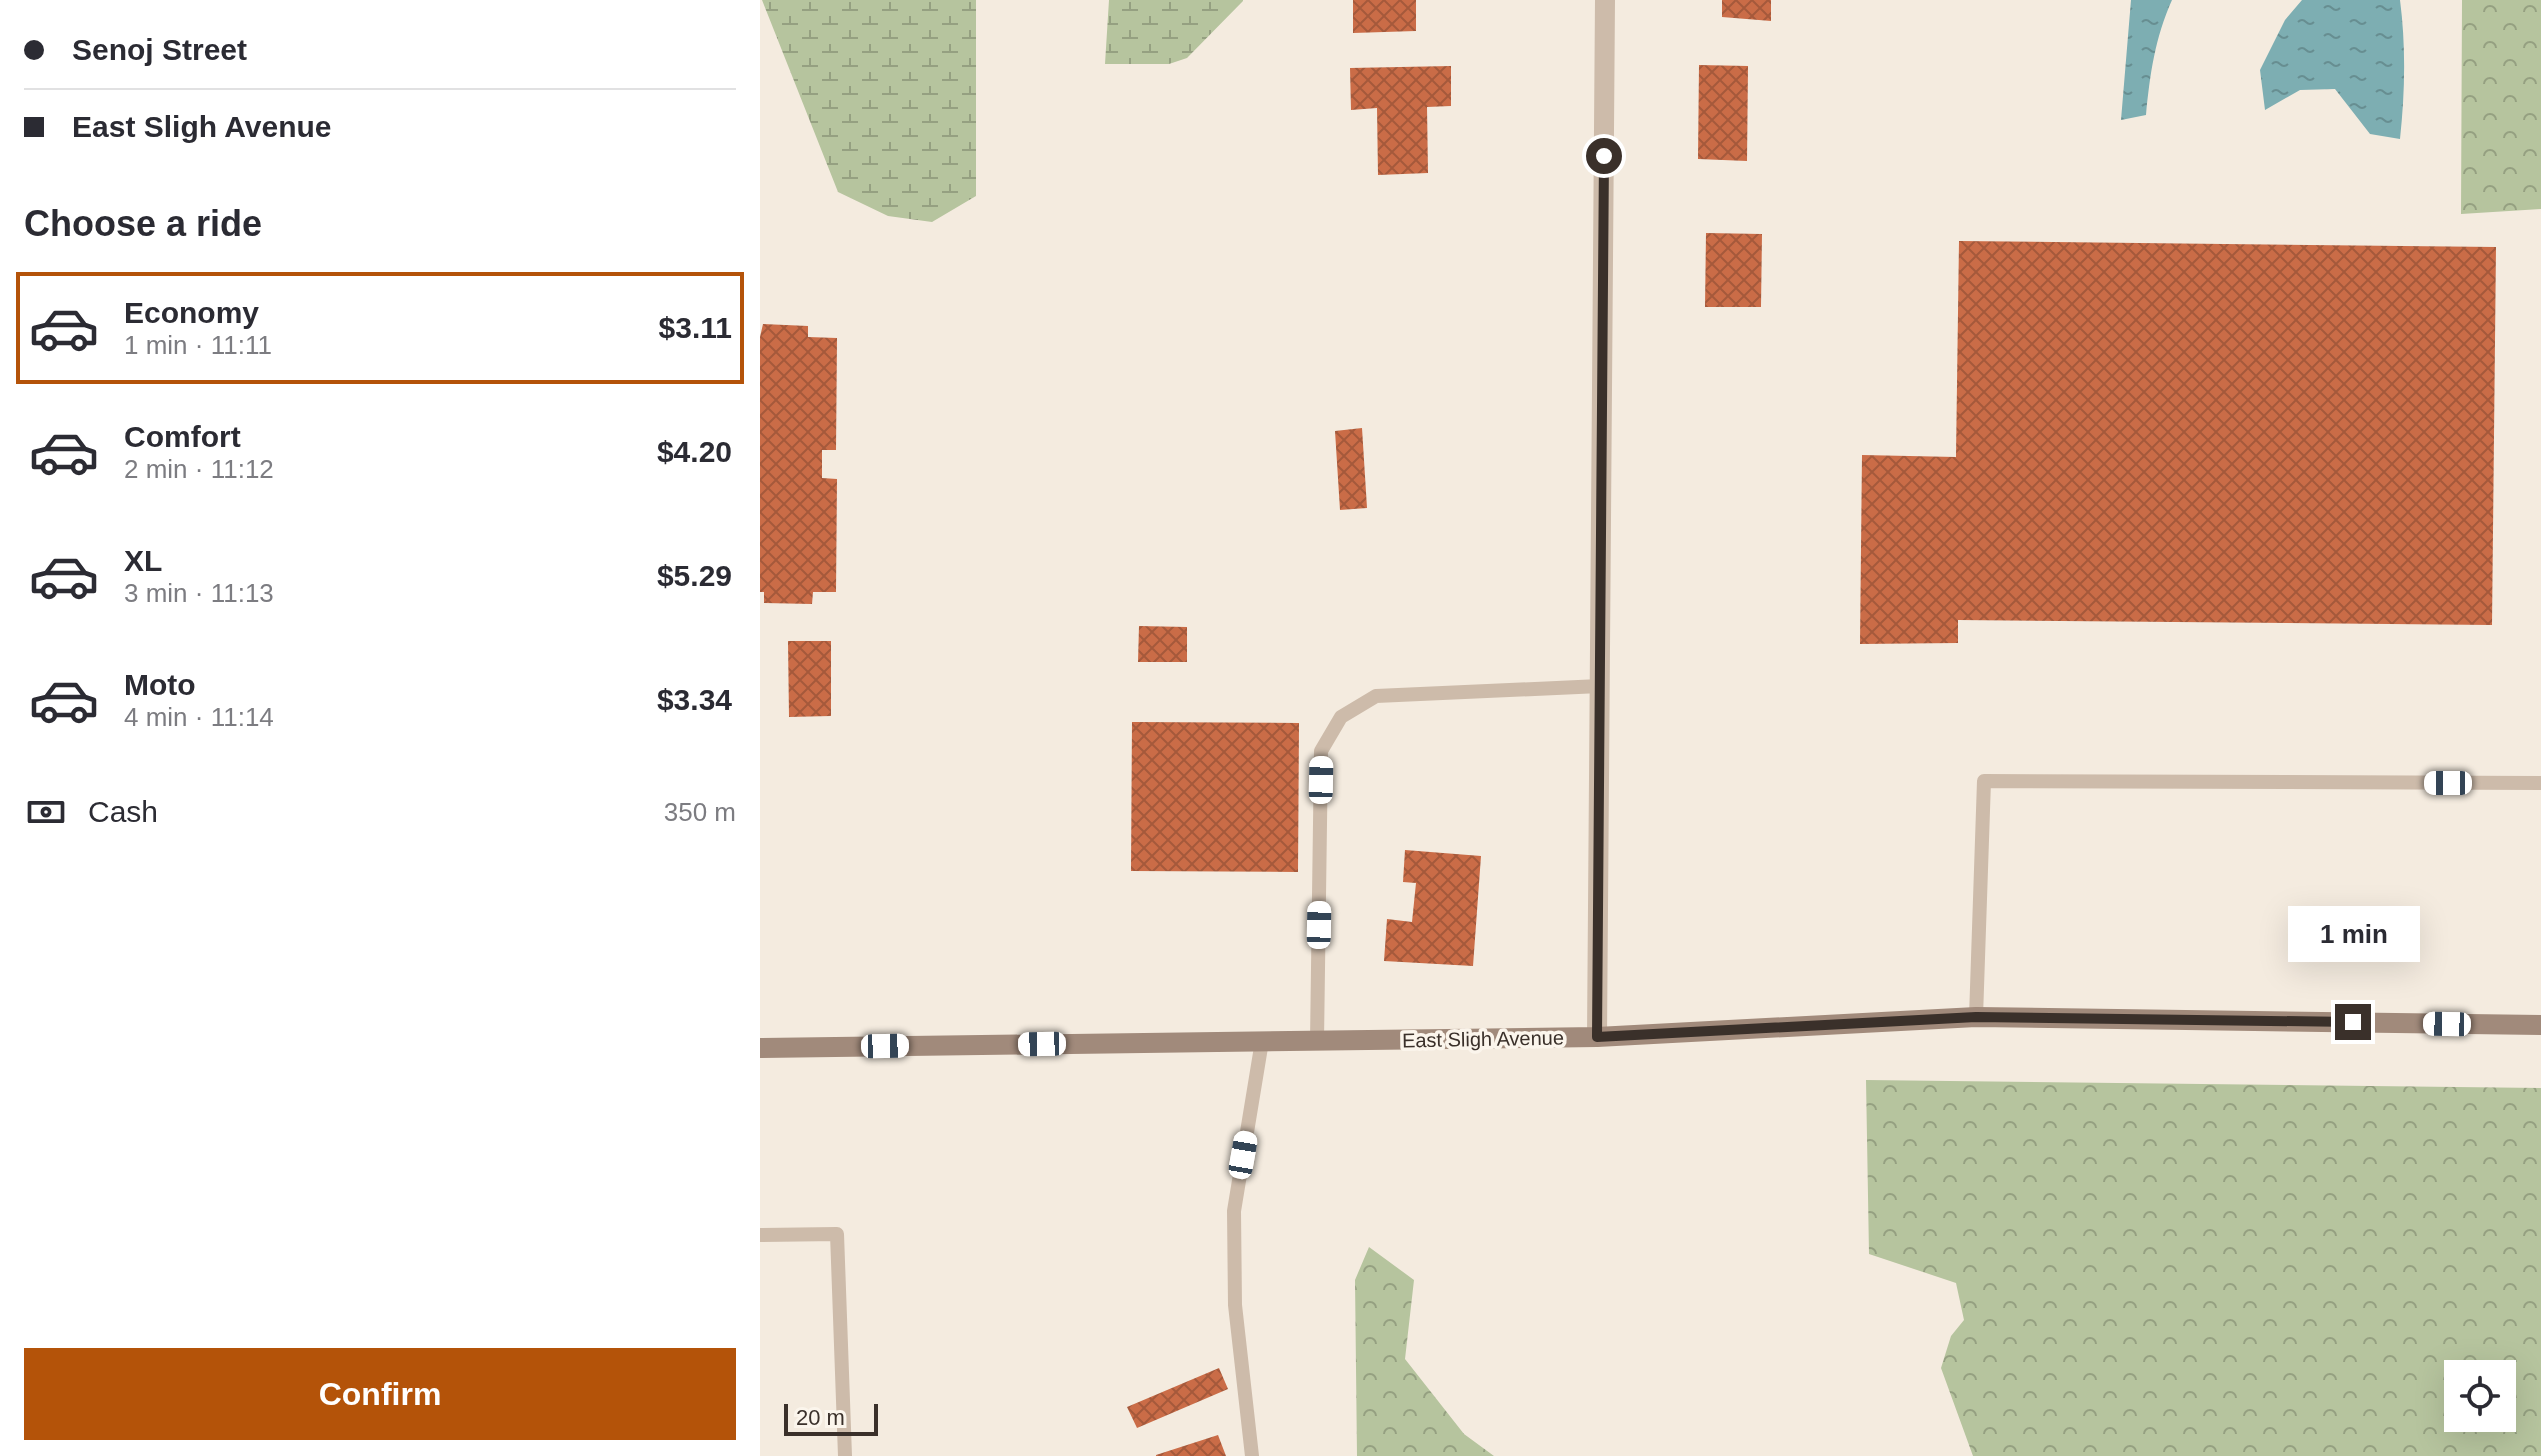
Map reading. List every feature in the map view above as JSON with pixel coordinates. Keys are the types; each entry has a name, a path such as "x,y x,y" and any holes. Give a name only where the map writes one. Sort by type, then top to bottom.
{"street":[{"path":"1597,1037 1605,0"},
{"name":"East Sligh Avenue","path":"760,1048 1597,1037 1976,1017 2541,1025"}],"lane":[{"path":"1317,1041 1321,751 1341,717 1376,696 1600,686"},
{"path":"1976,1017 1984,781 2541,783"},
{"path":"1252,1456 1235,1305 1234,1211 1262,1041"},
{"path":"760,1235 837,1234 845,1456"}],"green space":[{"path":"762,0 976,0 976,196 932,222 888,216 838,192"},
{"path":"1109,0 1243,1 1187,58 1169,64 1105,64"},
{"path":"2462,0 2541,0 2541,209 2461,214"},
{"path":"1866,1080 2541,1088 2541,1456 1973,1456 1941,1368 1951,1336 1964,1320 1956,1283 1869,1254"},
{"path":"1369,1247 1414,1280 1405,1359 1464,1434 1494,1456 1357,1456 1355,1280"}],"water":[{"path":"2131,0 2172,0 2154,56 2146,115 2121,120"},
{"path":"2302,0 2400,0 2404,70 2400,139 2370,134 2335,89 2300,90 2265,110 2260,70 2285,20"}],"building":[{"path":"1353,0 1416,0 1416,31 1353,33"},
{"path":"1722,0 1771,0 1771,21 1722,17"},
{"path":"1699,65 1748,66 1747,161 1698,159"},
{"path":"1451,66 1451,106 1427,107 1428,173 1378,175 1377,108 1351,110 1350,68"},
{"path":"1706,233 1762,234 1761,307 1705,307"},
{"path":"1959,241 2496,247 2492,625 1958,620 1958,643 1860,644 1862,455 1956,457"},
{"path":"763,324 808,326 808,337 837,338 836,450 822,450 822,478 837,479 836,592 813,592 812,604 764,603 764,592 760,592 760,337"},
{"path":"1362,428 1367,508 1340,510 1335,431"},
{"path":"1139,626 1187,627 1187,662 1138,662"},
{"path":"788,641 831,641 831,716 789,717"},
{"path":"1132,722 1299,723 1298,872 1131,871"},
{"path":"1405,850 1481,856 1473,966 1384,961 1387,919 1412,922 1416,883 1403,882"},
{"path":"1219,1368 1228,1389 1137,1428 1127,1407"},
{"path":"1218,1435 1226,1456 1156,1456 1156,1455"}],"route":[{"path":"1604,156 1597,1037 1976,1017 2353,1022"}]}
